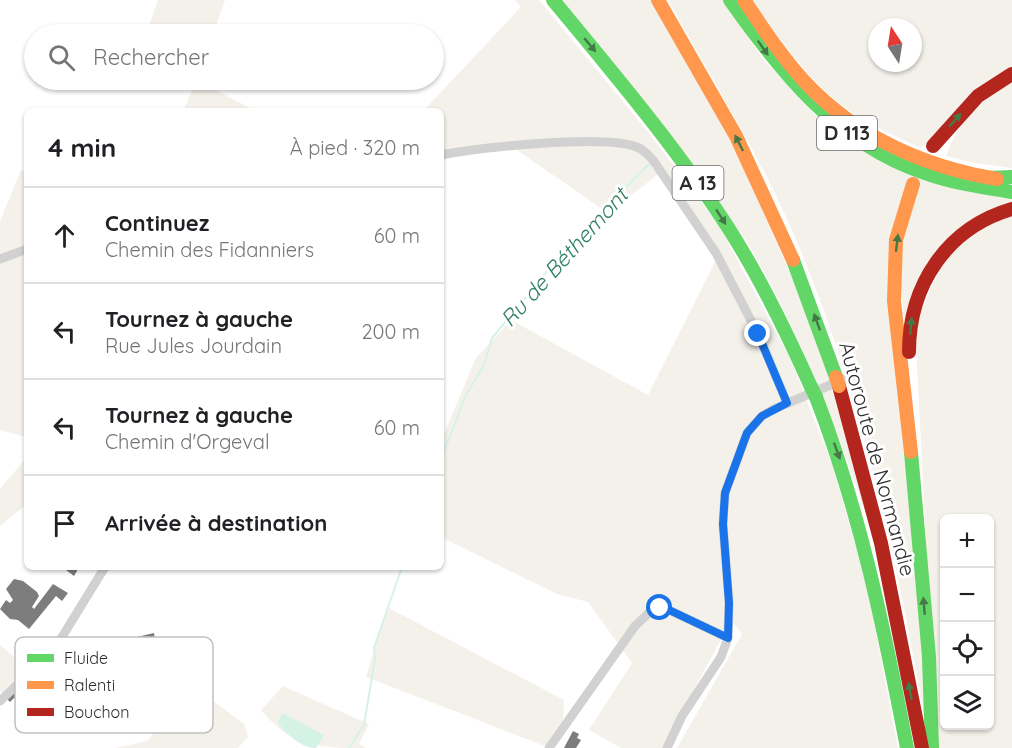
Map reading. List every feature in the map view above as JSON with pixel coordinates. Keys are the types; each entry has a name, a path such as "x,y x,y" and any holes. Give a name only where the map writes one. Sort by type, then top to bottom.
{"main road":[{"name":"Autoroute de Normandie","path":"553,0 668,141 717,210 775,310 814,392 841,464 863,534 907,748"},
{"name":"Autoroute de Normandie","path":"658,0 701,72 757,179 842,380 881,543 922,748"},
{"name":"D 113","path":"730,0 772,62 807,99 849,135 899,163 940,179 1012,192"},
{"name":"D 113","path":"744,0 783,54 813,90 855,125 900,151 934,165 985,178 1012,179"},
{"path":"933,146 956,117 980,96 1012,74"},
{"path":"913,184 896,240 894,302 909,426 929,657 932,748"},
{"path":"909,426 909,351 912,312 925,277 943,250 969,228 1012,209"}],"street":[{"path":"444,155 498,146 613,142 641,148 653,160 716,253 758,334 787,403"},
{"path":"0,259 24,250"},
{"path":"667,748 682,716 721,657 728,638 729,603 723,524 725,493 747,433 762,416 842,380"},
{"path":"62,637 103,570"},
{"path":"549,748 635,626 653,609 667,609 728,638"},
{"path":"0,701 15,687"}],"shaded area":[{"path":"158,0 225,0 217,24 150,24"},
{"path":"515,0 539,0 648,132 718,224 790,358 832,464 867,585 898,748 677,748 742,634 734,624 723,636 662,748 621,748 589,730 632,663 588,602 557,594 444,538 444,434 476,358 511,320 648,395 716,260 660,173 608,213 511,146 444,158 444,108 426,108 521,7"},
{"path":"562,0 650,0 717,108 815,330 873,534 817,384 784,311 746,240"},
{"path":"668,0 724,0 762,58 819,119 845,139 1012,197 1012,204 959,230 905,327 895,235 924,655 924,716 900,589 871,463 834,339 812,278 774,191"},
{"path":"752,0 1012,0 1012,69 921,148 884,131 845,108 815,80 788,49"},
{"path":"1012,81 1012,168 974,163 946,156 964,121 981,104"},
{"path":"192,90 216,90 250,108 184,108"},
{"path":"21,170 24,172 24,436 0,430 0,221"},
{"path":"1012,215 1012,748 937,748 916,347 919,314 944,260 977,232"},
{"path":"24,461 24,506 0,526 0,489"},
{"path":"387,607 564,700 563,720 545,746 366,677"},
{"path":"0,645 15,657 15,681 2,692 0,691"},
{"path":"283,686 369,724 359,744 367,748 321,746 296,739 284,732 261,710"},
{"path":"213,701 244,724 248,737 238,748 115,748 147,741 154,733 213,733"},
{"path":"283,713 324,735 316,748 294,740 285,731 278,722"}],"building":[{"path":"66,570 77,570 74,576"},
{"path":"14,579 23,581 37,592 39,596 32,607 34,609 53,584 68,593 62,601 56,596 29,629 18,620 10,619 0,609 6,600 10,603 13,600 6,589"},
{"path":"154,633 155,637 137,637"},
{"path":"15,692 15,699 10,702 6,698"},
{"path":"573,731 579,734 577,738 581,740 576,748 564,748"}],"waterway":[{"name":"Ru de Béthemont","path":"444,451 466,395 484,365 492,338 560,256 573,246 593,221 651,162"},
{"name":"Ru de Béthemont","path":"349,748 364,725 375,659 374,648 401,570"}],"traffic: fast":[{"path":"553,0 644,112 709,199 763,287 811,387"},
{"path":"730,0 790,78 837,124 863,143 891,159 933,176 1012,192"},
{"path":"985,178 1012,177"},
{"path":"793,260 836,377"},
{"path":"811,387 816,397"},
{"path":"816,397 846,483 858,527 880,614 907,748"},
{"path":"911,452 929,657 932,748"}],"traffic: slow":[{"path":"658,0 736,136 793,260"},
{"path":"744,0 772,42 804,81 845,118 868,133 917,157 970,174 997,179"},
{"path":"911,452 894,301 896,240 913,184"},
{"path":"836,377 839,386"}],"traffic: jam":[{"path":"933,146 978,96 1012,74"},
{"path":"909,352 916,304 924,282 936,262 968,230 1012,209"},
{"path":"839,386 881,543 922,748"}],"route":[{"path":"660,608 667,609 728,638 729,603 723,524 725,493 747,433 762,416 787,403 758,334"}]}
